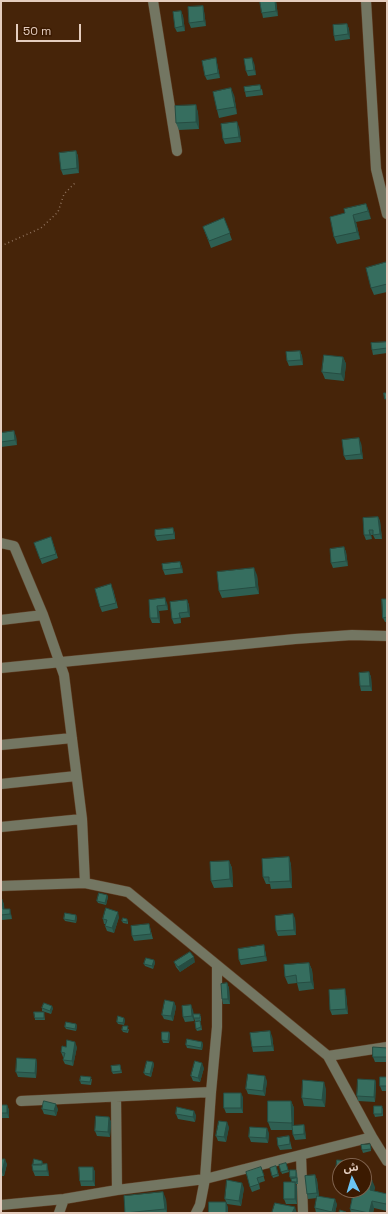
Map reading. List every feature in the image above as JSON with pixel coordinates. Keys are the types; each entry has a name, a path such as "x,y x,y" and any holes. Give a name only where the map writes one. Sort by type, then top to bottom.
{"street":[{"path":"154,1 177,151"},
{"path":"366,1 376,169 387,214"},
{"path":"1,543 14,546 64,675 82,819 85,882"},
{"path":"1,620 42,616"},
{"path":"1,668 295,639 352,635 387,636"},
{"path":"1,745 72,738"},
{"path":"1,784 76,776"},
{"path":"1,826 82,819"},
{"path":"1,886 85,882 128,892 328,1056 372,1137 387,1161"},
{"path":"196,1213 200,1205 205,1179 217,1027 217,965"},
{"path":"328,1056 387,1047"},
{"path":"21,1101 211,1092"},
{"path":"116,1097 118,1190"},
{"path":"1,1205 64,1199 118,1190 205,1179 372,1137"},
{"path":"301,1155 303,1213"},
{"path":"60,1213 64,1199"}],"path":[{"path":"1,246 41,228 58,212 64,194 76,182"}],"building":[{"path":"260,1 275,1 276,11 262,13"},
{"path":"203,6 204,21 189,23 188,7"},
{"path":"181,11 183,26 175,28 173,12"},
{"path":"347,24 348,34 334,36 333,25"},
{"path":"216,58 218,73 205,76 202,61"},
{"path":"252,58 254,70 246,71 244,59"},
{"path":"260,85 261,90 245,92 244,87"},
{"path":"231,88 235,107 217,110 213,92"},
{"path":"196,105 196,122 176,123 175,106"},
{"path":"237,122 239,137 223,139 221,124"},
{"path":"76,151 77,168 61,170 59,153"},
{"path":"366,204 368,211 353,215 357,232 334,237 330,217 345,213 344,209"},
{"path":"224,218 230,233 209,241 203,227"},
{"path":"387,262 387,284 371,288 366,268"},
{"path":"387,342 387,348 372,350 371,343"},
{"path":"300,351 301,360 287,361 286,352"},
{"path":"324,355 343,357 341,374 322,372"},
{"path":"384,393 387,393 387,399 385,399"},
{"path":"14,431 15,440 1,442 1,433"},
{"path":"359,438 361,454 344,456 342,440"},
{"path":"378,517 380,534 373,535 373,530 369,530 370,535 364,535 363,518"},
{"path":"173,528 174,534 155,536 155,530"},
{"path":"51,537 56,554 40,559 34,543"},
{"path":"344,547 346,561 331,563 330,549"},
{"path":"180,562 181,568 163,570 162,564"},
{"path":"254,568 256,587 219,591 217,572"},
{"path":"111,584 116,603 100,607 95,589"},
{"path":"165,598 166,605 157,606 158,618 150,618 149,600"},
{"path":"382,599 387,599 387,617 383,618"},
{"path":"187,600 188,612 179,613 180,618 172,619 170,602"},
{"path":"369,672 370,686 360,686 359,673"},
{"path":"289,857 290,881 269,882 269,877 263,877 262,859"},
{"path":"229,861 230,879 211,881 210,862"},
{"path":"99,893 107,895 105,903 97,901"},
{"path":"1,899 3,909 10,909 10,914 1,915"},
{"path":"106,908 118,912 112,928 105,926 107,920 103,919"},
{"path":"65,913 76,915 75,921 64,919"},
{"path":"293,914 294,930 276,931 275,916"},
{"path":"123,918 127,919 127,922 122,921"},
{"path":"149,924 151,934 132,936 131,926"},
{"path":"264,945 265,956 239,960 238,949"},
{"path":"190,952 194,957 178,967 174,962"},
{"path":"146,958 154,960 152,966 144,964"},
{"path":"309,963 311,982 297,983 296,975 285,977 284,965"},
{"path":"227,983 228,999 222,999 221,984"},
{"path":"345,989 346,1009 330,1010 329,990"},
{"path":"165,1000 174,1002 171,1016 162,1015"},
{"path":"44,1003 52,1006 50,1011 42,1008"},
{"path":"191,1005 192,1016 183,1017 182,1006"},
{"path":"34,1012 44,1012 44,1018 35,1018"},
{"path":"193,1014 200,1014 200,1018 194,1018"},
{"path":"118,1016 124,1018 123,1023 117,1022"},
{"path":"200,1021 201,1027 196,1029 195,1022"},
{"path":"66,1022 76,1024 75,1029 65,1027"},
{"path":"123,1026 128,1026 127,1031 122,1030"},
{"path":"270,1031 272,1046 252,1047 250,1033"},
{"path":"162,1032 169,1032 168,1041 162,1040"},
{"path":"187,1039 202,1042 201,1048 186,1045"},
{"path":"67,1040 75,1042 72,1061 63,1060 65,1053 61,1052 62,1046 66,1047"},
{"path":"373,1047 387,1048 387,1057 373,1057"},
{"path":"17,1058 36,1059 35,1073 16,1072"},
{"path":"147,1061 153,1062 150,1074 144,1073"},
{"path":"195,1061 202,1063 198,1078 191,1076"},
{"path":"120,1065 121,1071 112,1072 111,1066"},
{"path":"248,1074 265,1076 263,1091 246,1089"},
{"path":"81,1076 91,1077 90,1082 80,1081"},
{"path":"380,1077 387,1077 387,1086 380,1086"},
{"path":"358,1079 375,1080 374,1097 357,1096"},
{"path":"303,1080 324,1082 322,1100 302,1098"},
{"path":"224,1093 241,1093 241,1108 224,1108"},
{"path":"44,1101 56,1104 54,1111 42,1109"},
{"path":"268,1101 291,1101 292,1122 268,1122"},
{"path":"1,1105 7,1105 7,1113 1,1113"},
{"path":"374,1106 382,1106 382,1114 374,1114"},
{"path":"177,1107 194,1111 193,1117 176,1114"},
{"path":"96,1116 109,1117 108,1132 95,1131"},
{"path":"219,1121 227,1122 224,1137 216,1136"},
{"path":"304,1125 304,1134 293,1135 292,1126"},
{"path":"250,1127 267,1128 266,1138 249,1137"},
{"path":"289,1136 290,1144 278,1146 277,1138"},
{"path":"370,1144 371,1149 362,1150 361,1145"},
{"path":"1,1159 5,1159 2,1172 1,1172"},
{"path":"34,1159 42,1161 42,1165 33,1165"},
{"path":"286,1163 288,1170 281,1172 279,1165"},
{"path":"47,1164 47,1171 33,1171 32,1165"},
{"path":"276,1166 278,1174 272,1176 270,1168"},
{"path":"79,1167 93,1167 93,1181 80,1181"},
{"path":"261,1167 264,1176 257,1178 259,1184 250,1187 246,1172"},
{"path":"290,1170 296,1170 296,1177 290,1177"},
{"path":"315,1175 317,1193 307,1194 305,1176"},
{"path":"297,1178 297,1182 292,1182 291,1179"},
{"path":"227,1180 242,1183 239,1201 225,1199"},
{"path":"284,1182 295,1182 295,1199 284,1199"},
{"path":"372,1190 387,1194 386,1204 372,1201 369,1213 350,1209 352,1198 372,1198"},
{"path":"163,1192 165,1209 125,1213 124,1196"},
{"path":"317,1196 335,1199 332,1212 315,1208"},
{"path":"209,1202 226,1202 226,1213 209,1213"},
{"path":"275,1203 295,1207 292,1213 272,1213"},
{"path":"340,1210 346,1212 346,1213 339,1213"}]}
